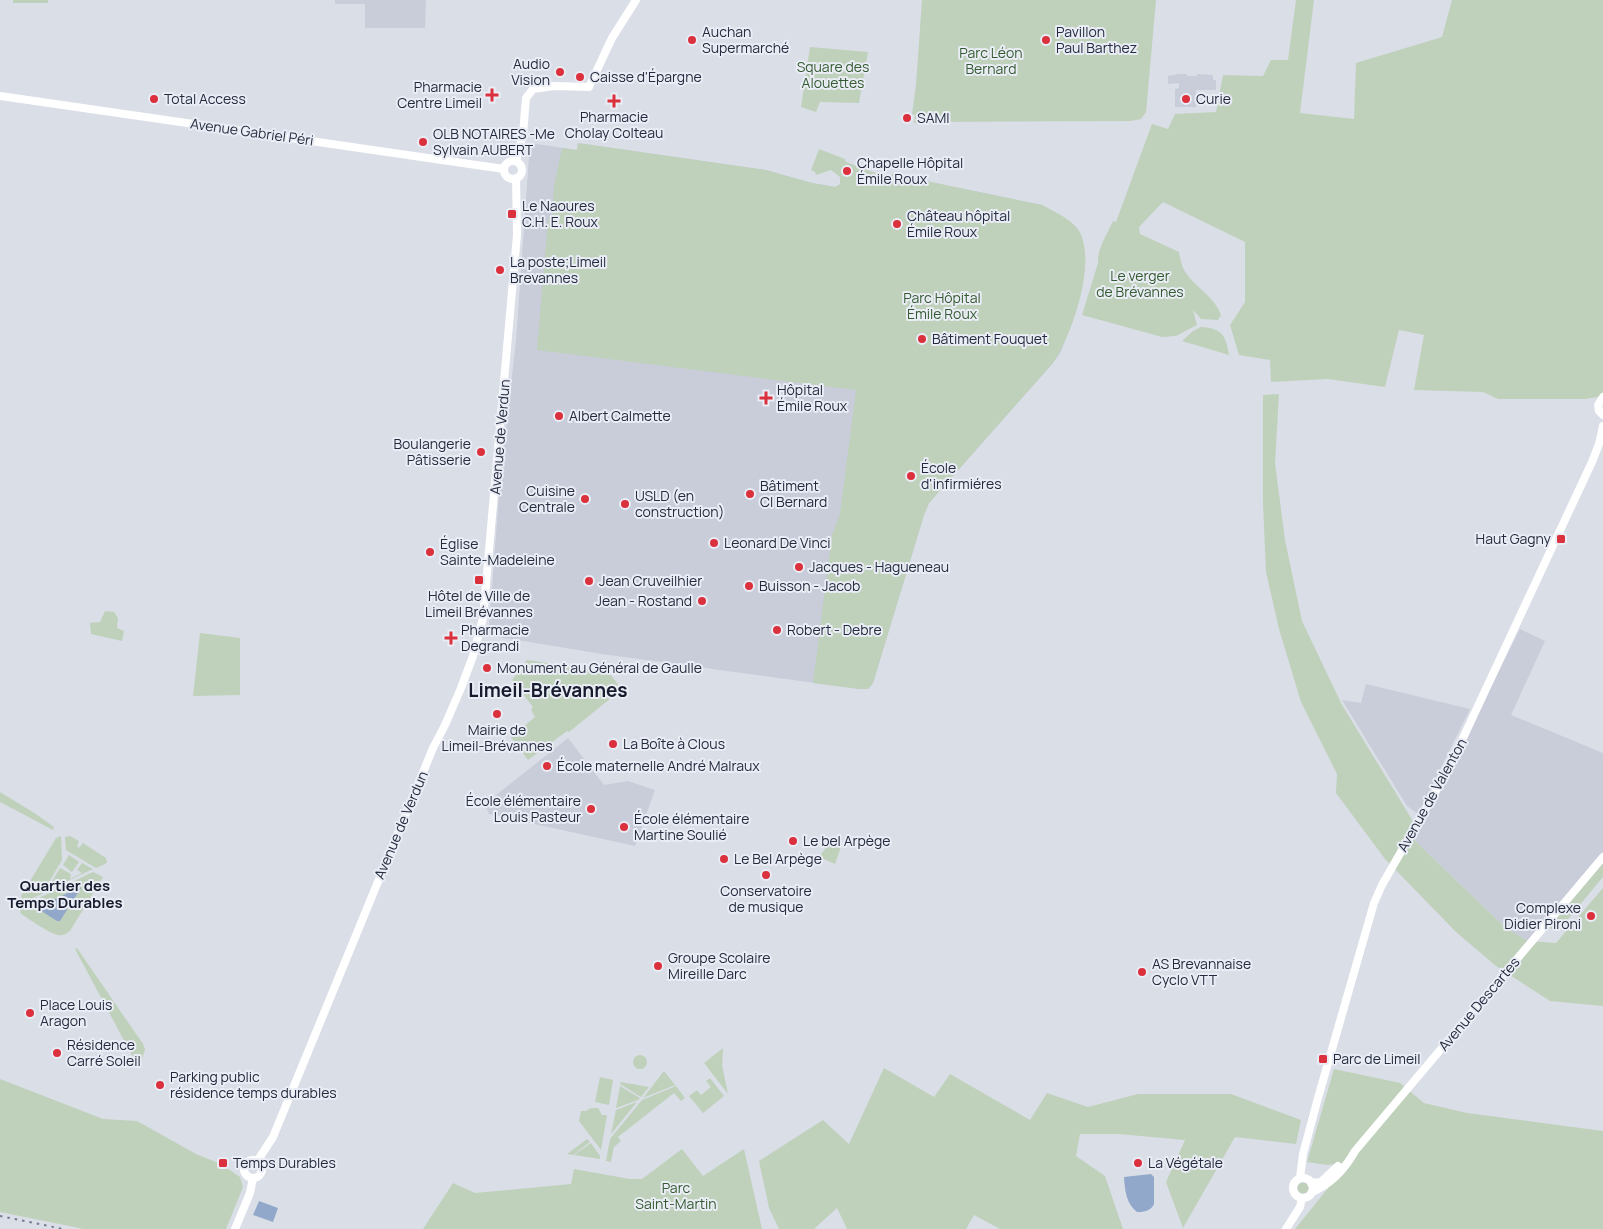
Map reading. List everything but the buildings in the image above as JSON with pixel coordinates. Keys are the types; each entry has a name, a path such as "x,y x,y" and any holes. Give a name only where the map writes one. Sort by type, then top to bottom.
{"street":[{"path":"516,161 522,134 526,98 530,92 533,89 554,86 590,87 612,38 636,0"},
{"name":"Avenue Gabriel Péri","path":"0,96 504,169"},
{"path":"516,161 520,164 522,170 520,175 516,178 508,177 504,169 508,162 516,161"},
{"name":"Avenue de Verdun","path":"258,1160 273,1137 393,842 433,748 462,688 477,641 483,618 508,343 517,235 516,178"},
{"path":"1603,397 1598,405 1599,411 1603,415"},
{"name":"Avenue de Valenton","path":"1300,1178 1303,1154 1374,903 1392,867 1449,768 1592,462 1603,426"},
{"name":"Avenue Descartes","path":"1311,1183 1321,1182 1326,1179 1354,1151 1603,857"},
{"name":"Avenue Descartes","path":"1312,1192 1331,1182 1350,1159 1354,1151"},
{"path":"251,1159 258,1160 262,1165 262,1172 253,1178 245,1173 244,1166 251,1159"},
{"path":"235,1229 250,1193 253,1178"},
{"path":"1300,1178 1307,1178 1311,1183 1312,1192 1308,1197 1302,1198 1294,1193 1292,1187 1295,1181 1300,1178"},
{"path":"1286,1229 1300,1207 1302,1198"}],"shaded area":[{"path":"335,0 426,0 425,28 365,28 365,4 335,4"},
{"name":"Curie","path":"1187,74 1187,76 1197,76 1197,74 1213,75 1213,80 1216,80 1216,90 1196,90 1196,107 1175,107 1175,89 1179,88 1179,83 1168,84 1168,76"},
{"name":"Hôpital Émile Roux","path":"530,143 577,150 578,143 766,170 812,183 835,187 840,184 840,177 846,162 872,172 891,176 892,174 1042,205 1062,216 1076,227 1081,234 1085,269 1077,308 1061,352 929,503 873,683 868,689 602,654 486,635 489,627 500,482 516,341"},
{"path":"1520,629 1545,641 1511,715 1603,753 1603,852 1528,941 1507,929 1414,840"},
{"path":"1366,684 1470,709 1418,814 1407,806 1342,700 1361,703"},
{"path":"568,738 604,785 628,781 655,790 635,846 489,814 485,804"}],"green space":[{"path":"13,0 48,0 48,3 13,3"},
{"name":"Parc Léon Bernard","path":"922,0 1156,0 1146,112 1141,119 1131,121 914,123 915,115 912,114"},
{"name":"Le verger de Brévannes","path":"1296,0 1314,0 1300,113 1354,119 1356,63 1442,37 1452,0 1603,0 1603,396 1585,399 1498,399 1483,392 1414,390 1424,335 1399,330 1385,387 1328,379 1271,382 1270,360 1239,355 1230,325 1245,302 1245,242 1163,202 1139,227 1140,234 1179,252 1182,266 1187,274 1218,308 1221,315 1218,320 1201,319 1193,310 1197,325 1176,336 1162,337 1082,315 1101,247 1113,221 1116,222 1152,124 1168,129 1175,114 1216,112 1223,75 1263,76 1271,60 1288,60"},
{"name":"Square des Alouettes","path":"810,47 868,52 859,103 820,102 816,112 801,107"},
{"name":"Parc Hôpital Émile Roux","path":"578,143 766,170 812,183 835,187 840,184 840,177 831,170 816,175 811,170 819,149 872,172 891,176 892,174 1042,205 1075,225 1081,235 1085,249 1083,282 1074,319 1060,351 1053,363 929,503 873,683 868,689 813,683 832,535 840,514 856,390 537,350 548,220 552,216 554,186 562,148 577,150"},
{"path":"1201,327 1214,329 1222,334 1229,355 1182,341 1193,331"},
{"path":"1279,394 1275,463 1285,540 1302,621 1342,705 1419,831 1414,840 1507,929 1528,941 1556,943 1603,888 1603,1006 1550,1001 1496,966 1456,932 1385,859 1336,793 1337,774 1301,702 1279,629 1266,572 1263,503 1263,395"},
{"path":"105,611 114,612 118,618 117,628 124,631 122,641 91,634 90,623 100,622"},
{"path":"200,633 240,638 240,695 193,696"},
{"path":"527,660 604,671 609,673 621,688 569,732 567,731 528,760 511,737 535,717 531,710 533,707 512,680"},
{"path":"0,792 36,814 54,827 53,830 0,802"},
{"path":"61,836 62,860 42,894 24,902 21,896 56,838"},
{"path":"70,836 79,841 77,846 79,848 83,843 106,858 107,863 96,868 66,850 65,837"},
{"path":"833,841 842,844 835,864 819,857"},
{"path":"69,855 79,862 72,872 63,865"},
{"path":"82,863 93,869 46,891 60,868 71,874 70,879 82,873 77,870"},
{"path":"1603,863 1603,877 1559,930 1554,931 1549,927"},
{"path":"93,872 103,877 70,931 66,934 54,934 21,914 22,906"},
{"path":"77,948 143,1044 145,1049 141,1063 135,1061 75,949"},
{"path":"723,1048 722,1065 728,1094 704,1063"},
{"path":"640,1055 645,1057 647,1062 645,1067 640,1069 635,1067 633,1062 635,1057"},
{"path":"884,1068 934,1097 950,1074 1030,1120 1047,1093 1088,1107 1138,1094 1231,1094 1301,1120 1296,1144 1235,1137 1183,1228 1166,1182 1185,1140 1118,1134 1080,1134 1076,1156 1105,1176 1123,1229 1000,1229 974,1215 966,1229 847,1229 837,1208 814,1229 779,1229 769,1208 759,1161 823,1120 849,1144"},
{"path":"1334,1069 1400,1083 1424,1103 1467,1113 1603,1131 1603,1229 1295,1229 1329,1187 1336,1164 1327,1165 1307,1162"},
{"path":"664,1071 675,1085 643,1098"},
{"path":"600,1077 613,1080 609,1105 595,1102"},
{"path":"710,1078 724,1096 703,1113 689,1096 697,1090 701,1095 711,1087 706,1081"},
{"path":"0,1079 103,1119 137,1121 196,1154 221,1164 240,1177 243,1187 226,1229 84,1229 0,1212"},
{"path":"621,1082 649,1087 641,1097 620,1084"},
{"path":"620,1086 640,1098 616,1108"},
{"path":"676,1086 685,1098 681,1101 674,1093 618,1137 621,1141 614,1147 611,1162 606,1161 610,1139 642,1100"},
{"path":"637,1102 611,1134 616,1110"},
{"path":"598,1108 602,1115 607,1115 601,1150 579,1121 581,1111"},
{"path":"587,1139 590,1142 573,1155 567,1154"},
{"path":"591,1143 600,1159 574,1155"},
{"name":"Parc Saint-Martin","path":"682,1149 703,1176 744,1149 762,1229 423,1229 453,1183 475,1193 571,1184 574,1169 630,1179 642,1179"},
{"path":"1303,1182 1309,1188 1303,1194 1297,1188"}],"water":[{"path":"80,887 60,921 38,909 43,905"},
{"path":"1151,1174 1154,1177 1154,1204 1147,1211 1137,1212 1128,1201 1124,1177"},
{"path":"259,1201 278,1208 273,1222 253,1215"}],"railway":[{"path":"0,1216 63,1229"}],"place":[{"name":"Auchan Supermarché","path":"692,40"},
{"name":"Pavillon Paul Barthez","path":"1046,40"},
{"name":"Audio Vision","path":"560,72"},
{"name":"Caisse d'Épargne","path":"580,77"},
{"name":"Pharmacie Centre Limeil","path":"492,95"},
{"name":"Total Access","path":"154,99"},
{"name":"Curie","path":"1186,99"},
{"name":"Pharmacie Cholay Colteau","path":"614,101"},
{"name":"SAMI","path":"907,118"},
{"name":"OLB NOTAIRES -Me Sylvain AUBERT","path":"423,142"},
{"name":"Chapelle Hôpital Émile Roux","path":"847,171"},
{"name":"Le Naoures C.H. E. Roux","path":"512,214"},
{"name":"Château hôpital Émile Roux","path":"897,224"},
{"name":"La poste;Limeil Brevannes","path":"500,270"},
{"name":"Bâtiment Fouquet","path":"922,339"},
{"name":"Hôpital Émile Roux","path":"766,398"},
{"name":"Albert Calmette","path":"559,416"},
{"name":"Boulangerie Pâtisserie","path":"481,452"},
{"name":"École d'infirmiéres","path":"911,476"},
{"name":"Bâtiment Cl Bernard","path":"750,494"},
{"name":"Cuisine Centrale","path":"585,499"},
{"name":"USLD (en construction)","path":"625,504"},
{"name":"Haut Gagny","path":"1561,539"},
{"name":"Leonard De Vinci","path":"714,543"},
{"name":"Église Sainte-Madeleine","path":"430,552"},
{"name":"Jacques - Hagueneau","path":"799,567"},
{"name":"Hôtel de Ville de Limeil Brévannes","path":"479,580"},
{"name":"Jean Cruveilhier","path":"589,581"},
{"name":"Buisson - Jacob","path":"749,586"},
{"name":"Jean - Rostand","path":"702,601"},
{"name":"Robert - Debre","path":"777,630"},
{"name":"Pharmacie Degrandi","path":"451,638"},
{"name":"Monument au Général de Gaulle","path":"487,668"},
{"name":"Mairie de Limeil-Brévannes","path":"497,714"},
{"name":"La Boîte à Clous","path":"613,744"},
{"name":"École maternelle André Malraux","path":"547,766"},
{"name":"École élémentaire Louis Pasteur","path":"591,809"},
{"name":"École élémentaire Martine Soulié","path":"624,827"},
{"name":"Le bel Arpège","path":"793,841"},
{"name":"Le Bel Arpège","path":"724,859"},
{"name":"Conservatoire de musique","path":"766,875"},
{"name":"Complexe Didier Pironi","path":"1591,916"},
{"name":"Groupe Scolaire Mireille Darc","path":"658,966"},
{"name":"AS Brevannaise Cyclo VTT","path":"1142,972"},
{"name":"Place Louis Aragon","path":"30,1013"},
{"name":"Résidence Carré Soleil","path":"57,1053"},
{"name":"Parc de Limeil","path":"1323,1059"},
{"name":"Parking public résidence temps durables","path":"160,1085"},
{"name":"Temps Durables","path":"223,1163"},
{"name":"La Végétale","path":"1138,1163"}],"district":[{"name":"Limeil-Brévannes","path":"548,690"},
{"name":"Quartier des Temps Durables","path":"65,894"}]}
